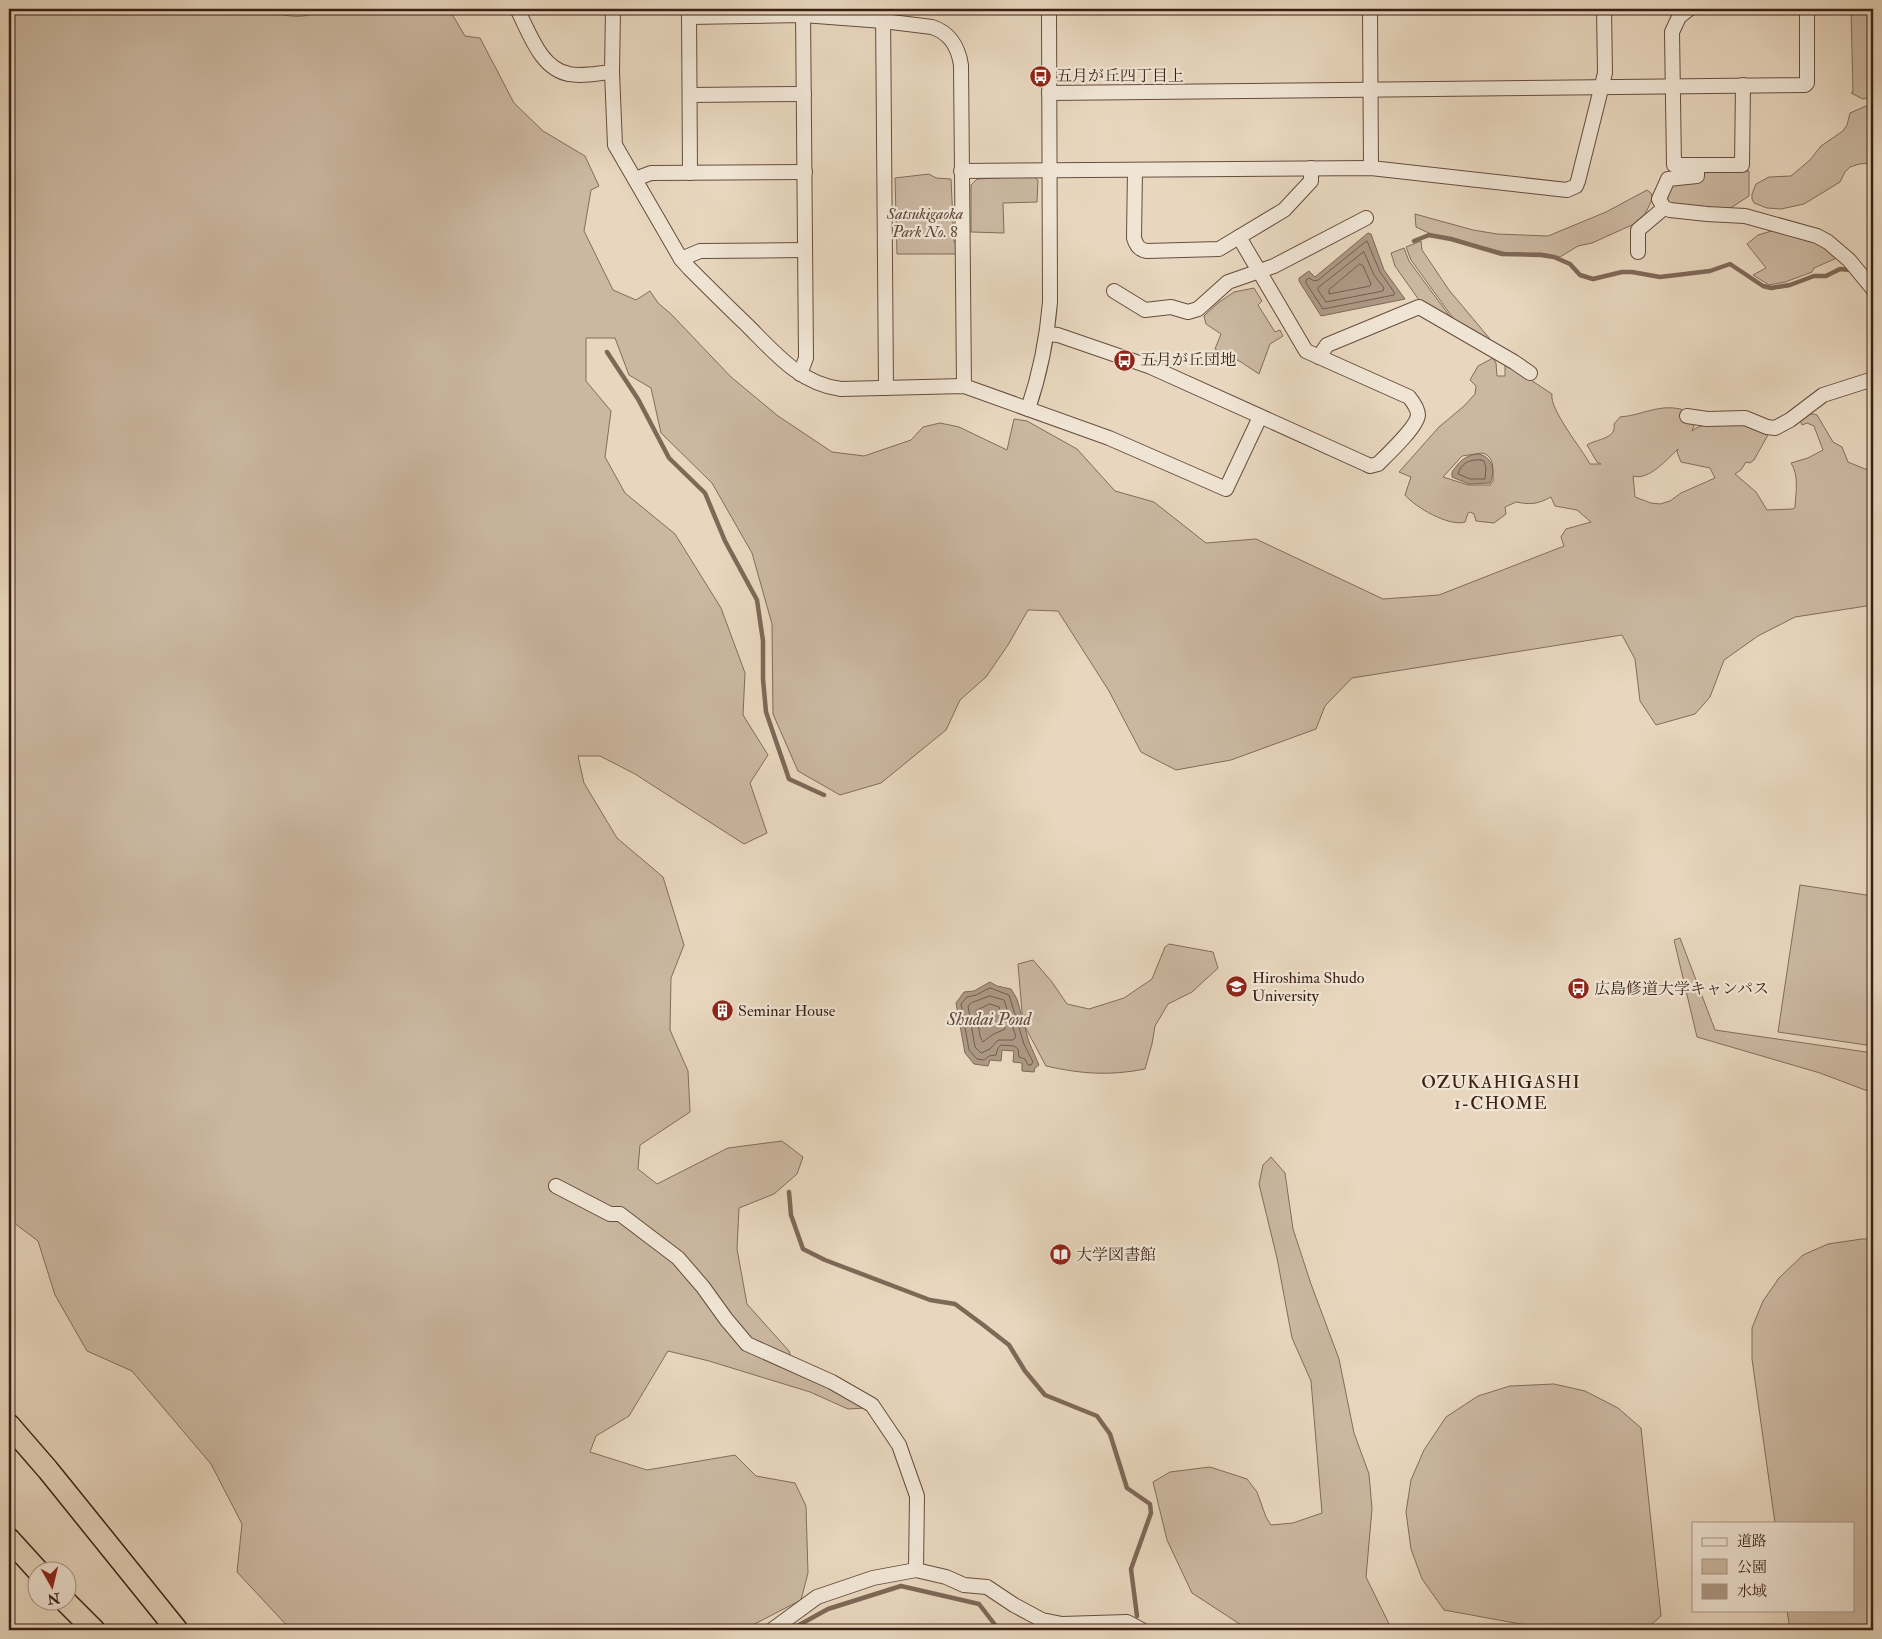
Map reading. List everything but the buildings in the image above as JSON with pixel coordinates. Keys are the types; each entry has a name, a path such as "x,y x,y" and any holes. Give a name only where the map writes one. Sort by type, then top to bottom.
{"highway":[{"path":"9,1425 48,1470 177,1630"},
{"path":"9,1539 30,1562"},
{"path":"76,1612 94,1630"}],"street":[{"path":"517,9 541,55 557,69 572,74 612,72"},
{"path":"613,9 612,72 615,145 681,259 782,360 800,374 833,388 964,386 1110,438 1226,489 1260,417"},
{"path":"1028,410 1041,367 1047,334 1050,288 1049,9"},
{"path":"1370,9 1371,168"},
{"path":"962,170 1371,168 1559,190 1572,189 1576,186 1580,177 1605,74 1604,9"},
{"path":"1689,9 1679,17 1672,32 1674,165 1742,165 1742,85"},
{"path":"1049,92 1804,85 1807,83 1807,9"},
{"path":"800,374 806,358 802,12"},
{"path":"690,173 689,13 802,12 883,15 939,29 950,37 957,49 960,65 964,386"},
{"path":"883,15 886,388"},
{"path":"690,95 804,94"},
{"path":"1697,165 1697,176 1668,179 1659,199 1664,208 1698,213 1744,216 1817,236 1828,242 1850,260 1873,289"},
{"path":"1135,170 1134,238 1142,250 1216,250 1287,207 1311,181 1311,168"},
{"path":"635,179 651,173 805,172"},
{"path":"1638,252 1638,230 1664,208"},
{"path":"1114,291 1122,294 1145,310 1171,307 1188,312 1198,309 1228,282 1274,266 1366,218"},
{"path":"1047,334 1058,335 1151,367 1370,466 1378,464 1414,424 1418,415 1415,405 1409,398 1306,351 1239,237"},
{"path":"681,259 700,251 806,250"},
{"path":"1319,357 1327,345 1419,307 1530,373"},
{"path":"1687,416 1707,419 1744,418 1775,428 1786,423 1823,395 1873,379"},
{"path":"556,1186 610,1214 620,1214 678,1258 704,1287 726,1319 747,1344 832,1382 872,1405 900,1445 917,1496 916,1570"},
{"path":"772,1630 817,1597 873,1578 916,1570 946,1577 964,1584 986,1587 1014,1606 1042,1620 1062,1624 1127,1622 1142,1630"}],"green space":[{"path":"9,9 260,9 285,15 300,16 323,9 449,9 465,36 480,38 514,103 543,131 585,156 599,186 591,190 584,231 613,290 636,300 650,291 658,303 671,314 731,377 778,416 832,452 864,456 911,440 923,427 940,423 959,427 1007,450 1014,419 1027,421 1077,449 1115,491 1154,502 1206,543 1256,539 1383,599 1439,595 1564,546 1561,537 1566,529 1591,522 1577,510 1555,506 1551,497 1530,504 1516,502 1505,507 1506,514 1494,523 1476,521 1474,514 1470,512 1465,522 1450,522 1424,510 1405,495 1411,477 1399,472 1439,427 1475,394 1476,386 1470,380 1478,366 1493,358 1496,363 1497,376 1505,376 1505,363 1552,394 1552,401 1561,419 1590,464 1601,464 1597,462 1587,445 1609,436 1614,429 1614,424 1620,417 1657,409 1672,408 1681,409 1685,419 1695,423 1692,431 1707,424 1727,422 1746,424 1769,433 1754,460 1750,463 1746,462 1741,470 1735,474 1756,492 1767,510 1793,509 1795,507 1796,478 1791,463 1808,458 1823,450 1814,426 1807,423 1802,425 1800,420 1808,415 1817,415 1833,442 1842,447 1848,462 1873,470 1873,605 1795,617 1758,636 1724,660 1710,697 1695,714 1656,725 1640,701 1635,659 1622,635 1352,678 1325,706 1316,729 1231,760 1176,770 1141,752 1109,691 1058,611 1028,610 1008,645 986,677 960,700 946,730 881,783 840,795 798,771 773,714 772,624 752,553 712,483 661,433 651,388 629,375 615,338 586,338 586,381 611,411 605,457 625,493 675,534 721,608 745,673 743,715 768,755 750,783 767,833 744,844 635,774 600,756 578,756 584,783 617,838 663,877 684,945 671,978 670,1030 688,1071 690,1112 640,1145 638,1169 657,1184 728,1148 782,1141 803,1157 797,1174 774,1194 739,1208 737,1249 747,1304 789,1351 794,1366 865,1408 848,1409 810,1392 709,1361 668,1351 629,1416 596,1436 590,1452 647,1470 735,1455 756,1476 795,1483 806,1506 808,1573 801,1600 743,1630 291,1630 237,1572 242,1524 211,1464 132,1371 87,1351 55,1295 38,1241 9,1219","holes":["1678,449 1677,452 1681,462 1710,468 1715,478 1681,493 1670,501 1660,504 1635,497 1633,476 1639,477 1651,472","1482,453 1491,460 1493,481 1490,485 1468,485 1443,477 1462,456"]},
{"path":"1851,9 1873,9 1873,93 1871,97 1863,99 1851,93 1853,92"},
{"path":"1873,103 1873,163 1850,167 1840,182 1804,204 1781,209 1767,208 1754,203 1752,194 1756,184 1769,177 1791,176 1810,160 1821,146 1843,131 1847,125 1850,113"},
{"path":"1749,171 1749,196 1729,209 1669,203 1665,198 1671,184 1703,180 1703,172"},
{"name":"Satsukigaoka Park No. 8","path":"929,174 936,178 951,179 956,254 897,254 895,178"},
{"path":"1032,176 1038,180 1037,202 1003,203 1004,233 971,232 971,185 977,179"},
{"path":"1647,190 1652,194 1651,202 1645,214 1632,225 1592,243 1578,246 1560,257 1541,253 1517,254 1503,252 1431,234 1416,227 1415,214 1473,230 1497,234 1548,236 1606,212"},
{"path":"1778,229 1813,239 1839,257 1814,268 1812,272 1785,282 1769,285 1753,275 1766,268 1747,244 1758,235"},
{"path":"1421,241 1422,250 1449,290 1495,345 1458,325 1411,260 1406,247"},
{"path":"1404,248 1409,261 1454,322 1419,300 1395,266 1391,253"},
{"path":"1254,288 1262,301 1258,305 1275,332 1280,330 1283,336 1270,344 1259,374 1241,362 1215,349 1221,334 1206,324 1204,316 1234,292"},
{"path":"1800,885 1873,896 1873,1046 1778,1032"},
{"path":"1680,938 1715,1030 1873,1053 1873,1093 1820,1073 1697,1037 1674,940"},
{"path":"1169,944 1213,952 1218,968 1192,992 1168,1004 1155,1026 1145,1069 1120,1073 1096,1073 1046,1066 1023,1023 1018,964 1033,960 1052,982 1067,1004 1089,1009 1124,998 1152,979 1165,947"},
{"path":"1271,1157 1285,1173 1293,1229 1339,1359 1354,1433 1369,1474 1372,1509 1366,1577 1392,1630 1249,1630 1192,1593 1167,1540 1153,1482 1170,1472 1210,1467 1247,1479 1257,1492 1271,1525 1293,1523 1322,1513 1311,1381 1292,1338 1277,1258 1259,1184 1263,1165"},
{"path":"1873,1239 1873,1630 1790,1630 1787,1612 1854,1612 1854,1522 1775,1522 1752,1359 1752,1328 1763,1301 1779,1278 1803,1255 1828,1244"},
{"path":"1554,1384 1585,1391 1618,1408 1641,1428 1661,1616 1645,1630 1553,1630 1444,1610 1422,1579 1411,1549 1406,1512 1411,1480 1424,1450 1446,1417 1478,1396 1510,1386"}],"water":[{"path":"1368,233 1371,234 1384,270 1405,299 1321,316 1299,281 1299,278 1309,271 1315,277"},
{"path":"1477,454 1486,457 1491,464 1493,474 1490,483 1469,484 1452,477 1452,472 1460,462 1469,456"},
{"name":"Shudai Pond","path":"990,982 997,986 1011,989 1017,999 1029,1042 1039,1065 1035,1068 1034,1072 1022,1071 1022,1063 1013,1062 1014,1051 1002,1050 1001,1061 990,1060 988,1066 974,1064 965,1053 956,1003 964,992 974,991"}],"waterway":[{"path":"1414,241 1429,235 1451,239 1502,254 1554,257 1570,264 1580,275 1593,279 1622,272 1660,277 1710,271 1730,264 1763,286 1771,288 1790,285 1814,276 1826,276 1840,269 1850,270"},
{"path":"607,352 638,399 669,458 705,493 725,541 757,600 763,641 763,679 766,712 789,779 824,795"},
{"path":"789,1192 791,1215 803,1249 825,1260 930,1300 955,1304 1009,1345 1025,1371 1045,1395 1097,1416 1110,1434 1127,1488 1150,1504 1151,1513 1131,1569 1137,1616"},
{"path":"790,1630 828,1609 901,1586 979,1604 999,1630"}],"place":[{"name":"五月が丘四丁目上","path":"1040,76"},
{"name":"五月が丘団地","path":"1124,360"},
{"name":"Hiroshima Shudo University","path":"1236,987"},
{"name":"広島修道大学キャンパス","path":"1578,989"},
{"name":"Seminar House","path":"722,1011"},
{"name":"大学図書館","path":"1060,1255"}],"district":[{"name":"OZUKAHIGASHI 1-CHOME","path":"1501,1092"}]}
